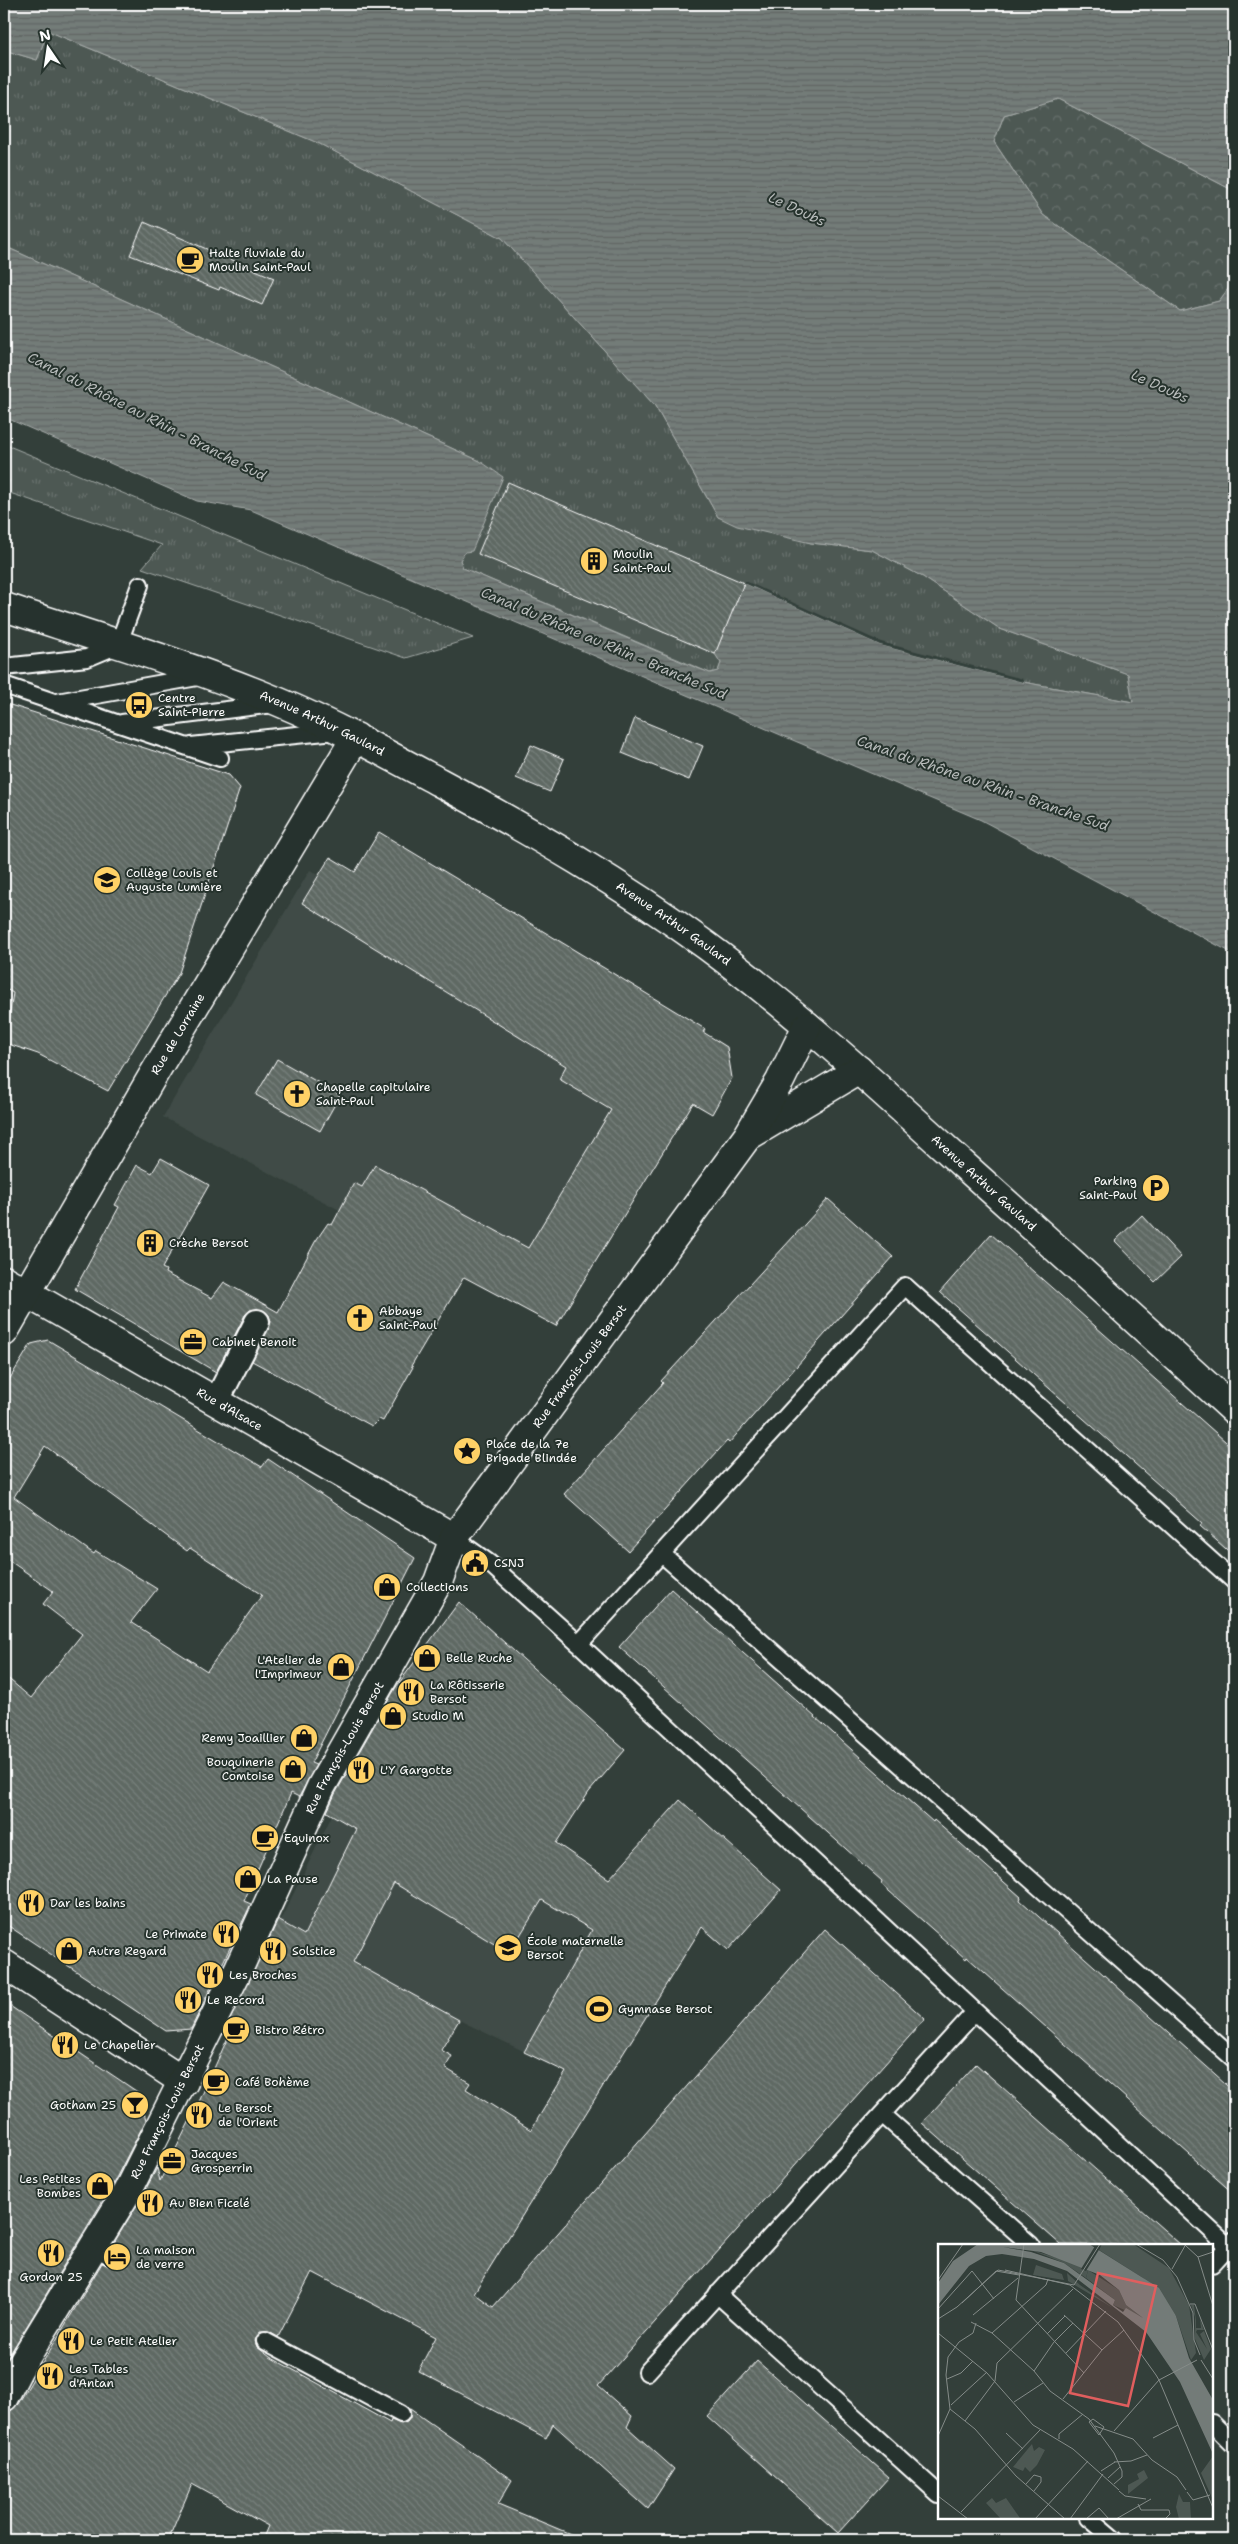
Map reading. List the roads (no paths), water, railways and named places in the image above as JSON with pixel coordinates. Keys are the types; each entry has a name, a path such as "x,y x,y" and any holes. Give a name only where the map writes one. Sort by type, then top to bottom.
{"street":[{"name":"Avenue Arthur Gaulard","path":"4,607 209,675 281,703 348,734 570,854 706,945 807,1026 859,1070 1234,1410"},
{"name":"Rue de Lorraine","path":"4,1332 348,734"},
{"name":"Rue François-Louis Bersot","path":"4,2397 18,2370 102,2251 126,2192 184,2082 240,1968 321,1787 438,1582 454,1538 747,1137 780,1080 807,1026"},
{"name":"Rue François-Louis Bersot","path":"747,1137 859,1070"},
{"name":"Rue d'Alsace","path":"4,1280 454,1538"},
{"path":"216,1402 257,1322"},
{"path":"4,1964 184,2082"}],"lane":[{"path":"4,667 87,658 118,645 140,585"},
{"path":"55,703 209,675"},
{"path":"4,685 220,758"},
{"path":"117,723 281,703"},
{"path":"186,747 348,734"},
{"path":"579,1644 663,1554 905,1286 1234,1581"},
{"path":"454,1538 489,1564 579,1644 975,2012 1231,2243 1213,2263"},
{"path":"663,1554 1234,2059"},
{"path":"647,2372 975,2012"},
{"path":"882,2114 1030,2244"},
{"path":"718,2294 938,2493"},
{"path":"265,2340 402,2414"},
{"path":"1213,2425 1234,2445"},
{"path":"1090,2519 1115,2540"}],"water":[{"path":"4,4 1234,4 1234,191 1058,99 1004,115 994,142 1043,215 1180,311 1219,301 1234,281 1234,954 981,820 251,510 197,501 4,417 4,246 480,461 503,477 472,551 465,552 460,560 463,568 687,664 710,673 718,671 721,663 715,654 744,583 880,645 1023,682 1133,702 1128,674 1000,629 923,577 872,550 811,543 737,526 718,517 655,406 502,238 318,143 48,31 37,60 4,50"}],"place":[{"name":"Halte fluviale du Moulin Saint-Paul","path":"190,260"},
{"name":"Moulin Saint-Paul","path":"594,561"},
{"name":"Centre Saint-Pierre","path":"139,705"},
{"name":"Collège Louis et Auguste Lumière","path":"107,880"},
{"name":"Chapelle capitulaire Saint-Paul","path":"297,1094"},
{"name":"Parking Saint-Paul","path":"1156,1188"},
{"name":"Crèche Bersot","path":"150,1243"},
{"name":"Abbaye Saint-Paul","path":"360,1318"},
{"name":"Cabinet Benoit","path":"193,1342"},
{"name":"Place de la 7e Brigade Blindée","path":"467,1451"},
{"name":"CSNJ","path":"475,1563"},
{"name":"Collections","path":"387,1587"},
{"name":"Belle Ruche","path":"427,1658"},
{"name":"L'Atelier de l'Imprimeur","path":"341,1667"},
{"name":"La Rôtisserie Bersot","path":"411,1692"},
{"name":"Studio M","path":"393,1716"},
{"name":"Remy Joaillier","path":"304,1738"},
{"name":"Bouquinerie Comtoise","path":"293,1769"},
{"name":"L'Y Gargotte","path":"361,1770"},
{"name":"Equinox","path":"265,1838"},
{"name":"La Pause","path":"248,1879"},
{"name":"Dar les bains","path":"31,1903"},
{"name":"Le Primate","path":"226,1934"},
{"name":"École maternelle Bersot","path":"508,1948"},
{"name":"Autre Regard","path":"69,1951"},
{"name":"Solstice","path":"273,1951"},
{"name":"Les Broches","path":"210,1975"},
{"name":"Le Record","path":"188,2000"},
{"name":"Gymnase Bersot","path":"599,2009"},
{"name":"Bistro Rétro","path":"236,2030"},
{"name":"Le Chapelier","path":"65,2045"},
{"name":"Café Bohème","path":"216,2082"},
{"name":"Gotham 25","path":"135,2105"},
{"name":"Le Bersot de l'Orient","path":"199,2115"},
{"name":"Jacques Grosperrin","path":"172,2161"},
{"name":"Les Petites Bombes","path":"100,2186"},
{"name":"Au Bien Ficelé","path":"150,2203"},
{"name":"Gordon 25","path":"51,2253"},
{"name":"La maison de verre","path":"117,2257"},
{"name":"Le Petit Atelier","path":"71,2341"},
{"name":"Les Tables d'Antan","path":"50,2376"}],"water label":[{"name":"Le Doubs","path":"797,209"},
{"name":"Le Doubs","path":"1160,386"},
{"name":"Canal du Rhône au Rhin - Branche Sud","path":"147,416"},
{"name":"Canal du Rhône au Rhin - Branche Sud","path":"604,643"},
{"name":"Canal du Rhône au Rhin - Branche Sud","path":"983,783"}]}
